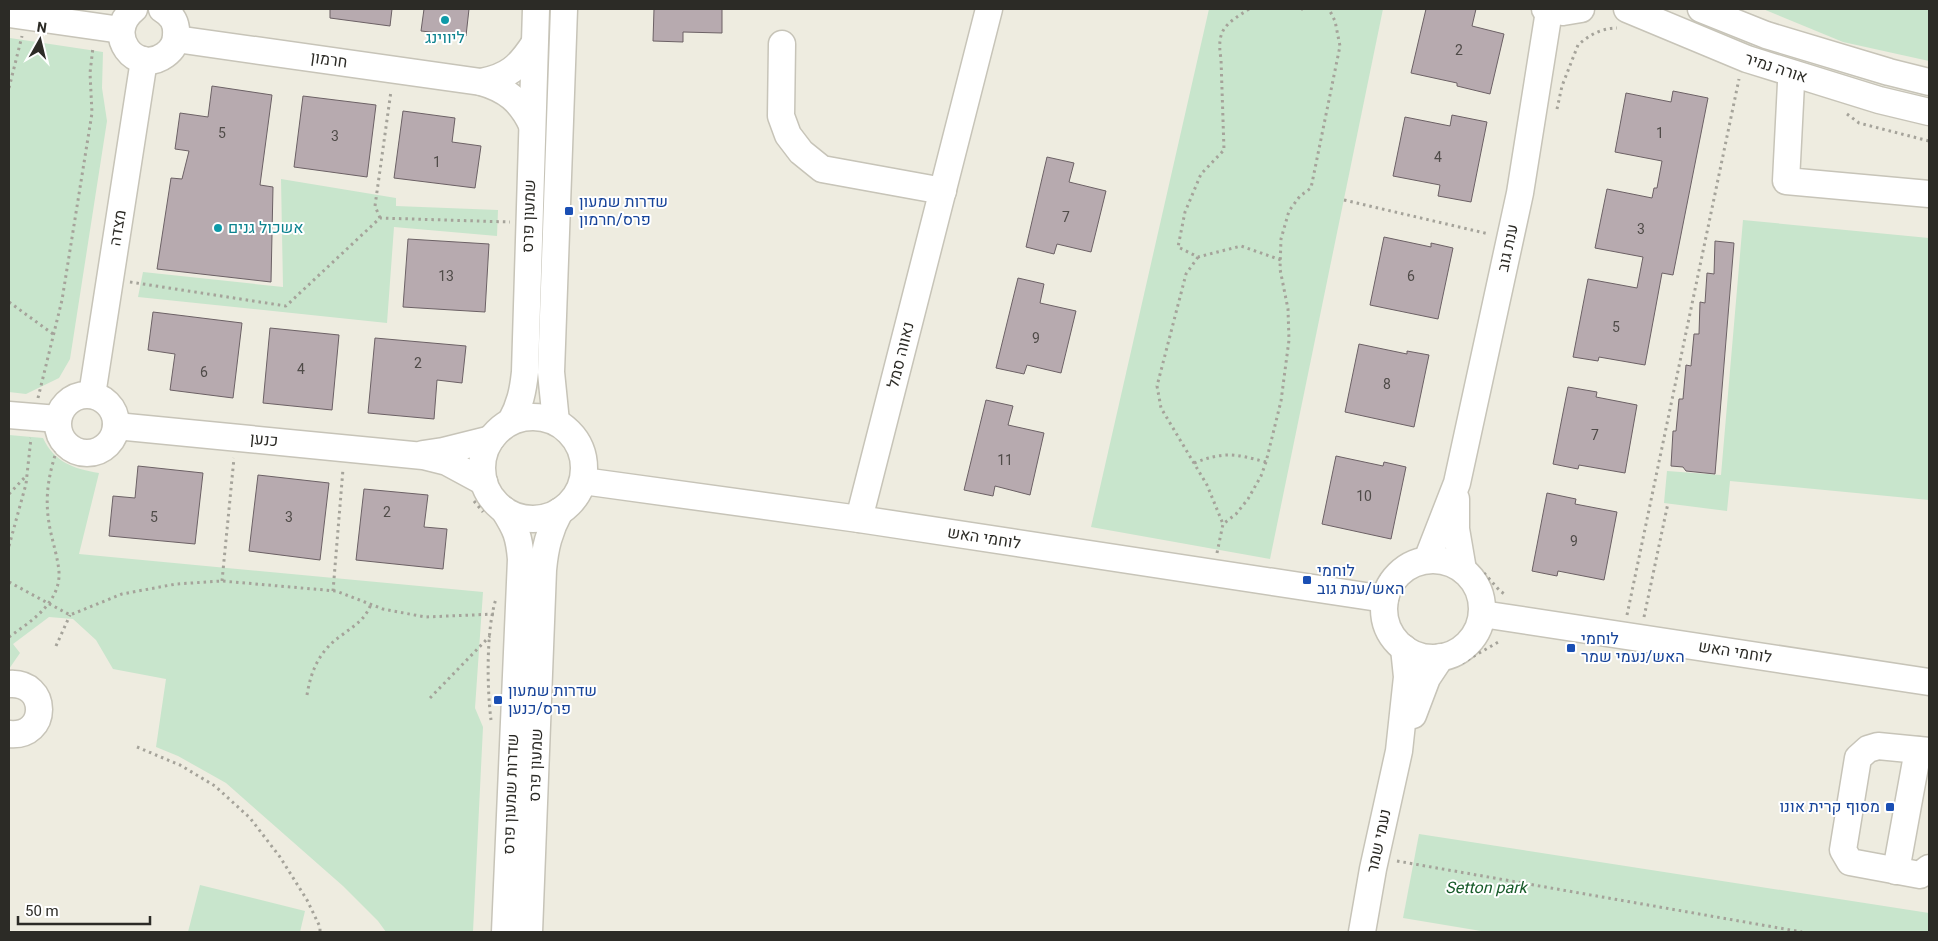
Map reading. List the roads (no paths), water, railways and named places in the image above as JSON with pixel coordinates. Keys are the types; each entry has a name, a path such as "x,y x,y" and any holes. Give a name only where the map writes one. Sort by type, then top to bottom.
{"street":[{"path":"18,15 94,26 128,20 122,39 130,53 144,60 161,58 173,46 176,38 174,20 162,9"},
{"name":"שמעון פרס","path":"511,421 519,408 524,389 536,9"},
{"name":"שמעון פרס","path":"556,422 551,372 564,9"},
{"name":"נאווה סמל","path":"859,519 989,9"},
{"path":"1547,10 1564,12 1581,9"},
{"name":"אורה נמיר","path":"1627,9 1747,59 1879,100 1929,112"},
{"name":"אורה נמיר","path":"1701,9 1766,35 1929,82"},
{"name":"ענת גוב","path":"1463,570 1456,529 1456,483 1520,193 1547,10"},
{"name":"חרמון","path":"176,38 481,82 496,86 521,104 532,125"},
{"name":"חרמון","path":"481,82 497,79 508,74 518,66 534,44"},
{"path":"782,44 781,116 788,135 801,152 822,169 943,191"},
{"name":"מצדה","path":"92,395 144,60"},
{"path":"1794,74 1791,83 1786,181 1929,194"},
{"path":"92,395 107,403 115,417 114,435 102,449 84,453 74,450 40,422 60,412 70,400 77,396 92,395"},
{"path":"533,416 545,417 556,422 572,434 582,452 585,466 579,492 571,503 560,512 548,517 527,519 517,517 504,510 492,500 481,473 482,458 496,432 511,421 521,417 533,416"},
{"name":"כנען","path":"116,426 413,455 447,462 484,482"},
{"name":"כנען","path":"413,455 443,451 491,439"},
{"name":"לוחמי האש","path":"583,481 1382,589"},
{"name":"ענת גוב","path":"1419,559 1456,483"},
{"name":"שדרות שמעון פרס","path":"504,510 515,527 521,560 505,932"},
{"name":"שמעון פרס","path":"529,932 544,570 547,542 551,527 560,512"},
{"path":"1419,559 1439,560 1463,570 1472,578 1482,601 1479,628 1472,640 1448,656 1450,662 1420,656 1404,648 1391,635 1386,624 1382,589 1388,589 1404,569 1415,564 1419,559"},
{"name":"לוחמי האש","path":"1482,614 1929,682"},
{"name":"נעמי שמר","path":"1362,932 1373,869 1399,750 1407,686 1404,648"},
{"name":"נעמי שמר","path":"1399,750 1427,678 1450,662"},
{"path":"9,684 24,685 31,690 39,705 39,714 31,728 23,733 9,734"},
{"path":"1896,871 1924,751 1878,746 1868,749 1858,758 1843,850 1850,862 1896,871 1920,875 1929,868"}],"place":[{"name":"ליווינג","path":"445,20"},
{"name":"שדרות שמעון פרס/חרמון","path":"569,211"},
{"name":"אשכול גנים","path":"218,228"},
{"name":"לוחמי האש/ענת גוב","path":"1307,580"},
{"name":"לוחמי האש/נעמי שמר","path":"1571,648"},
{"name":"שדרות שמעון פרס/כנען","path":"498,700"},
{"name":"מסוף קרית אונו","path":"1890,807"}],"park label":[{"name":"Setton park","path":"1486,888"}]}
